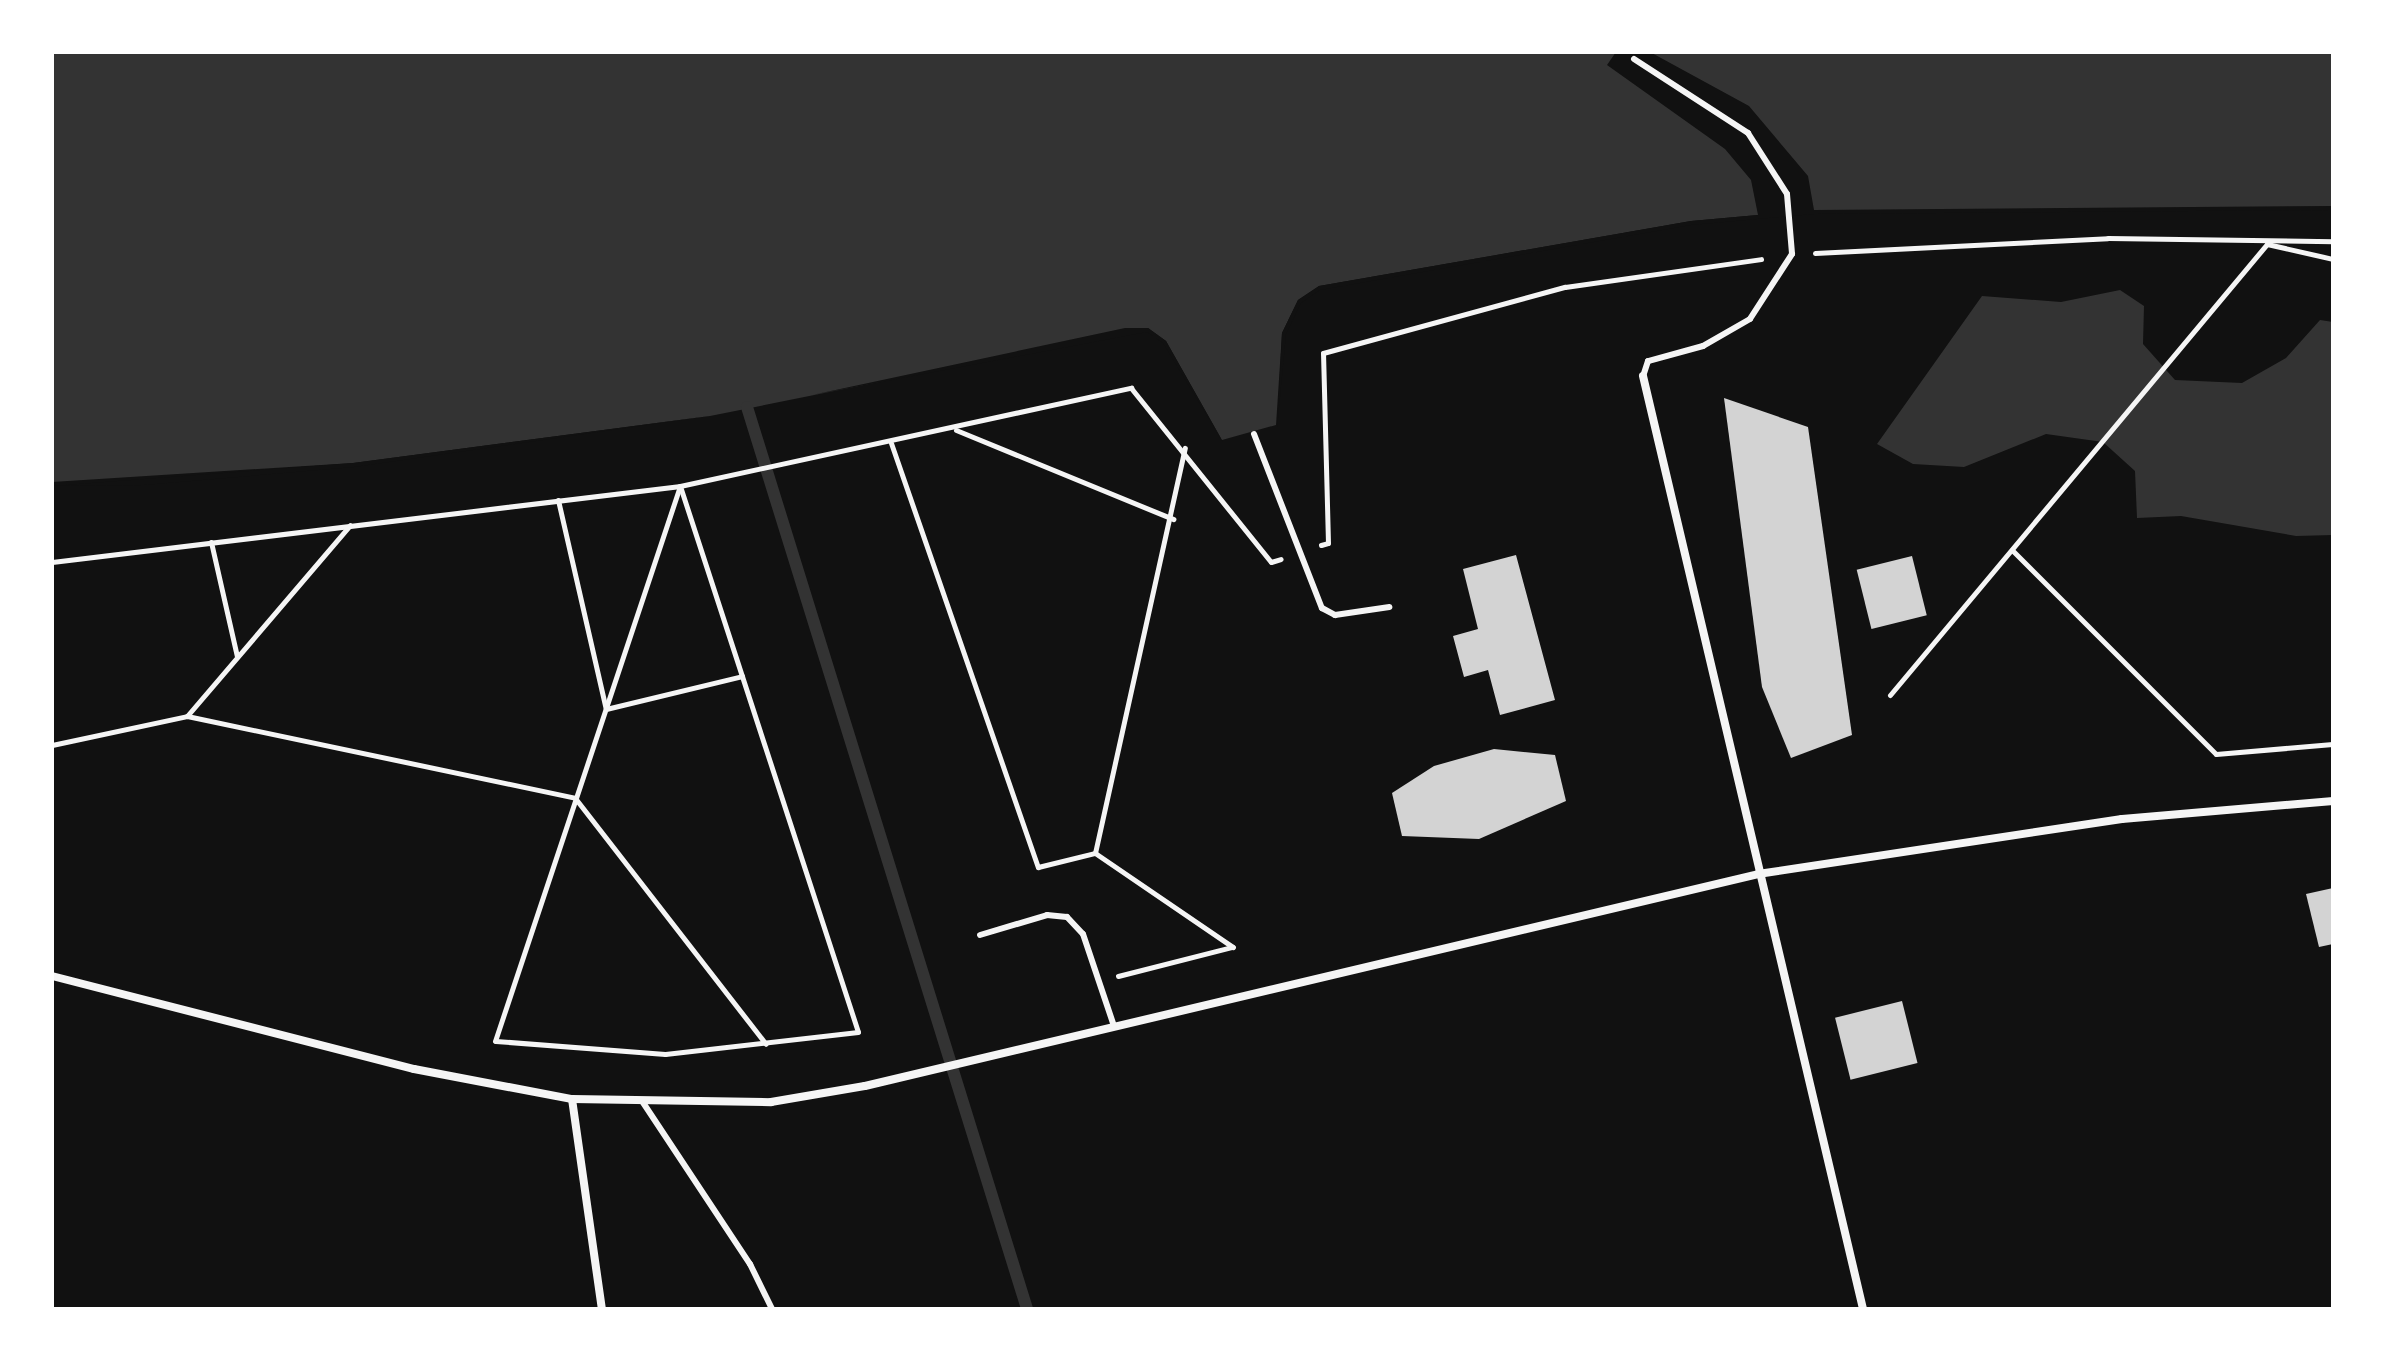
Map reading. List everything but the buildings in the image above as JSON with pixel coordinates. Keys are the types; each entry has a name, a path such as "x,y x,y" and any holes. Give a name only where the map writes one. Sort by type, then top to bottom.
{"street":[{"path":"1643,376 1863,1309"},
{"path":"52,976 414,1069 572,1099 771,1102 865,1086 1758,874 2122,819 2333,801"},
{"path":"572,1099 602,1309"}],"lane":[{"path":"1634,59 1748,133 1787,194 1792,254 1750,319 1703,346 1648,361 1643,376"},
{"path":"1254,434 1298,555 1322,608 1335,615 1389,607"},
{"path":"980,935 1047,915 1067,917 1083,934 1114,1026"},
{"path":"642,1101 750,1264 772,1309"}],"path":[{"path":"52,562 680,486 891,443 1131,388 1185,448 1271,562 1328,543 1323,353 1565,287 1792,254 2108,238 2267,244 2333,241"},
{"path":"2267,244 2333,259"},
{"path":"1890,695 2267,244"},
{"path":"953,429 1173,519"},
{"path":"891,443 1038,867 1095,853 1233,947 1098,980"},
{"path":"1095,853 1173,519 1185,448"},
{"path":"680,486 858,1032 767,1045 665,1054 495,1041 680,486"},
{"path":"558,500 606,709"},
{"path":"187,716 350,524"},
{"path":"211,542 237,657"},
{"path":"2012,550 2216,754 2333,744"},
{"path":"606,709 742,676"},
{"path":"52,745 187,716 575,798 767,1045"}],"shaded area":[{"path":"52,52 2333,52 2333,206 1814,210 1691,221 1319,286 1298,300 1282,333 1276,425 1222,440 1166,341 1148,328 710,416 353,463 52,482"},
{"path":"2120,290 2144,306 2143,344 2175,380 2242,383 2286,358 2320,320 2333,322 2333,535 2296,536 2181,516 2137,518 2135,471 2103,442 2046,434 1964,467 1913,464 1877,444 1982,296 2061,302"}],"pier":[{"path":"1616,52 1650,52 1749,106 1808,176 1814,210 2333,210 1814,214 1691,225 1320,290 1301,303 1286,334 1277,429 1282,333 1298,300 1319,286 1691,221 1758,215 1751,180 1725,149 1607,65"},
{"path":"1125,328 1148,328 1166,341 1224,444 1163,343 1147,332 812,395"},
{"path":"710,416 354,467 144,485 52,486 353,463"}],"waterway":[{"path":"747,407 1027,1309"}]}
